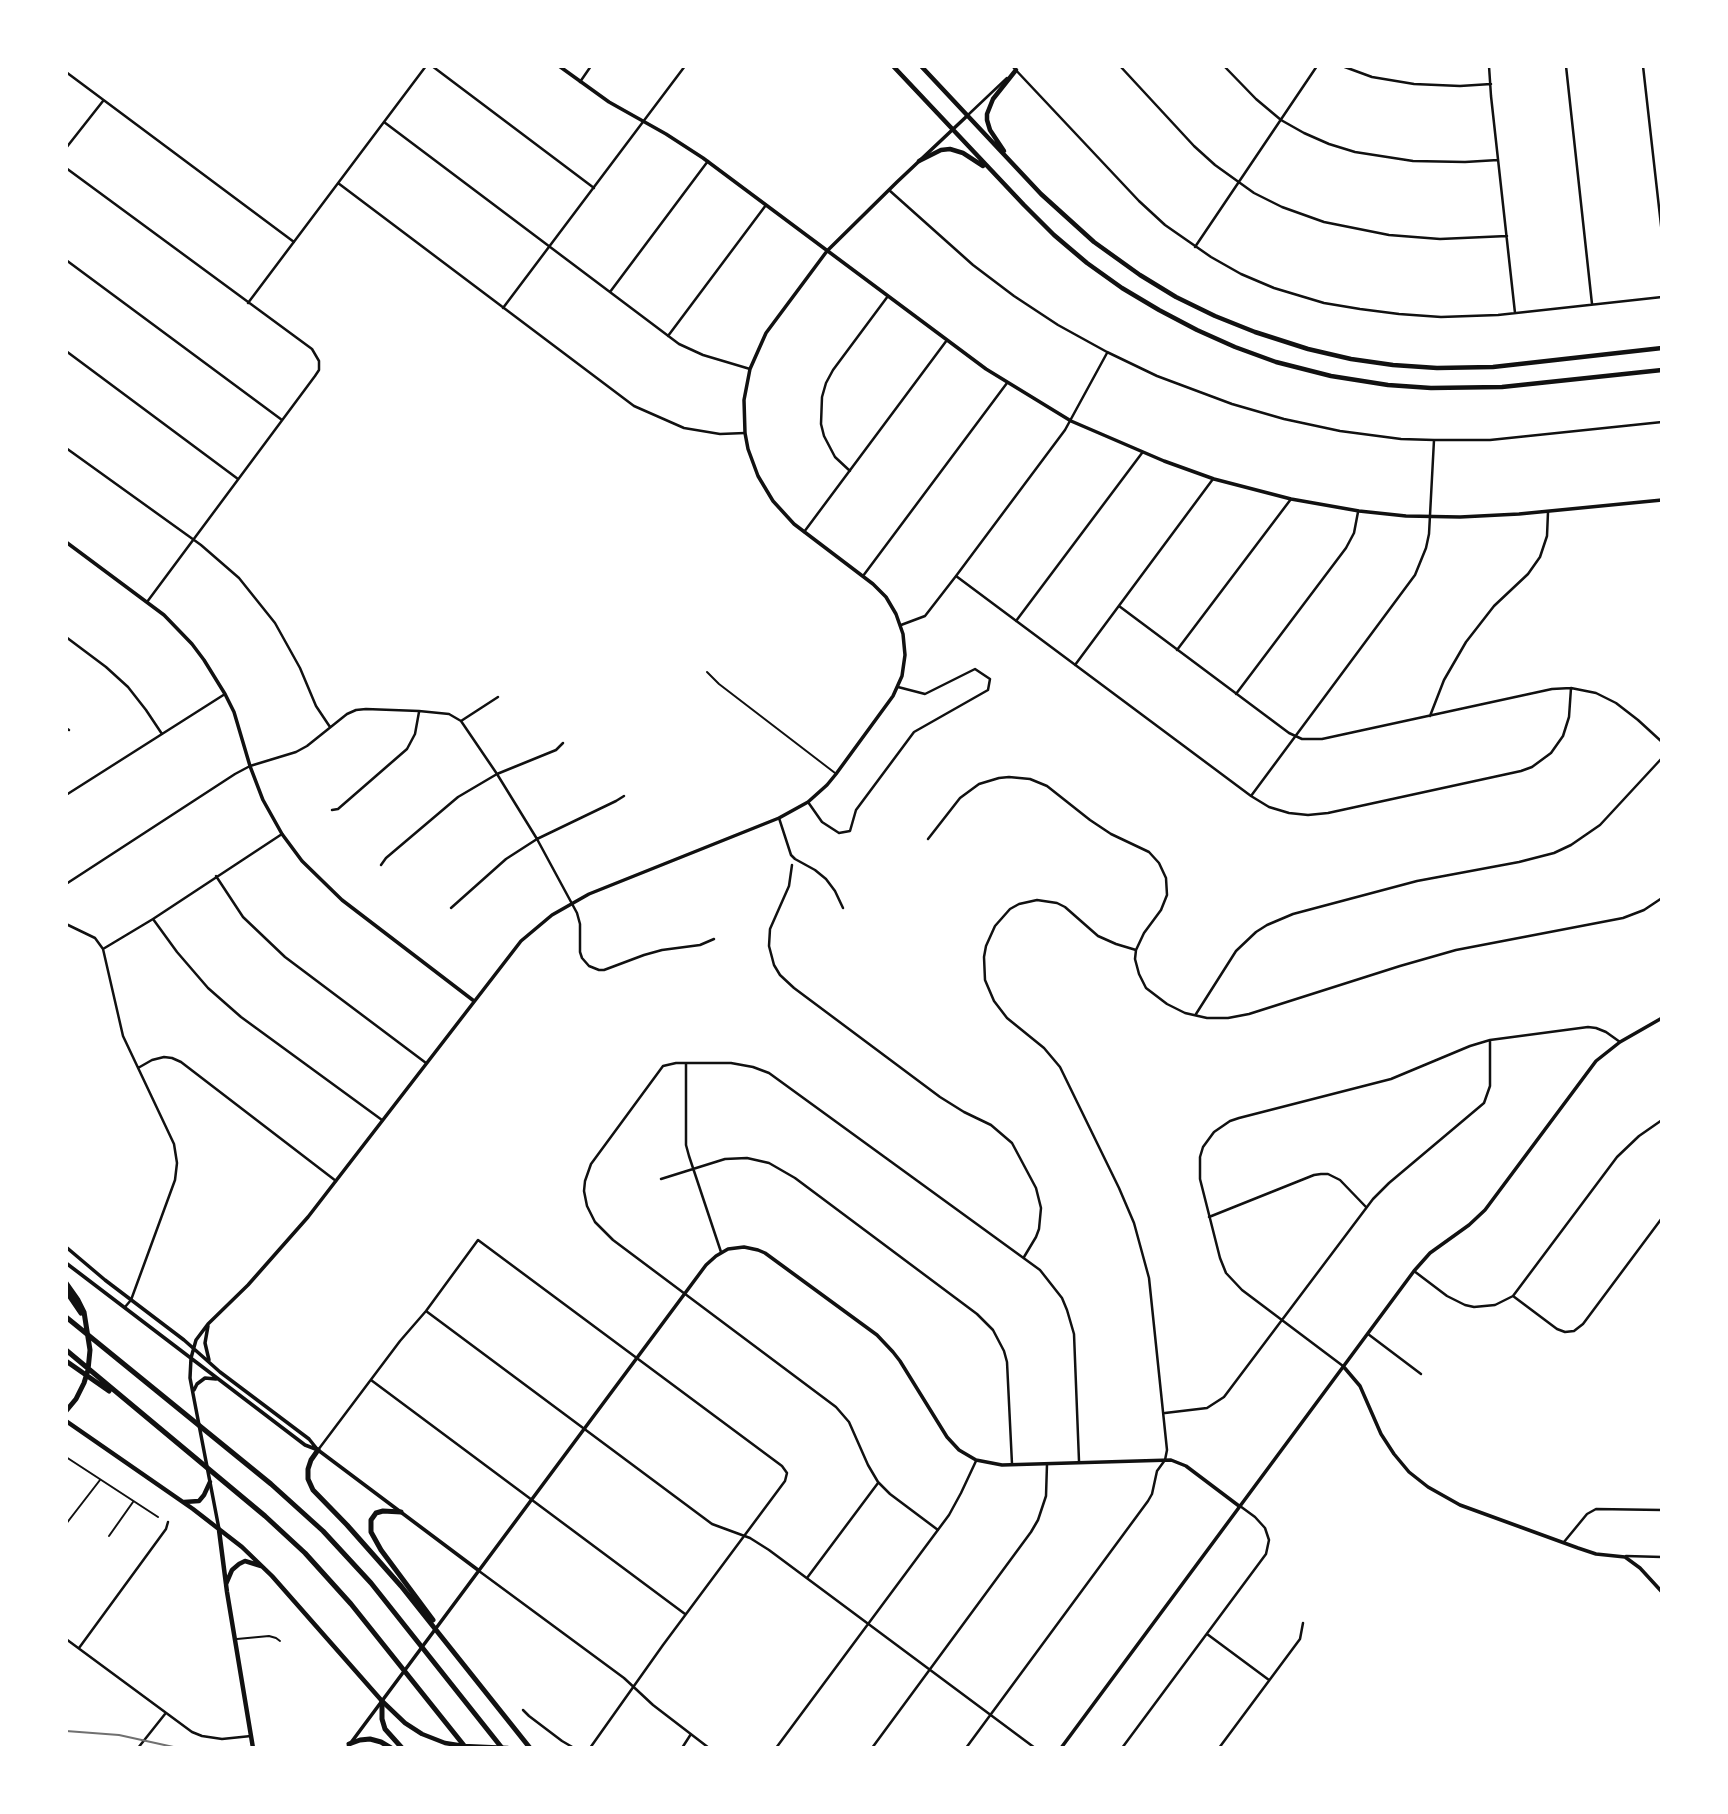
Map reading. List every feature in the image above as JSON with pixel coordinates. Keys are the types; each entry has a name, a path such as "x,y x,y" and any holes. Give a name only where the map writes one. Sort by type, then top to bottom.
{"highway":[{"path":"66,1283 81,1306 90,1346 89,1366 78,1396 66,1411"},
{"path":"66,1291 78,1307 88,1329"},
{"path":"66,1317 323,1531 371,1583 502,1748"},
{"path":"66,1350 265,1516 305,1553 351,1604 466,1748"},
{"path":"66,1361 135,1409"},
{"path":"318,1450 308,1466 308,1479 312,1488 393,1577 530,1748"},
{"path":"401,1511 383,1511 374,1515 370,1522 372,1535 465,1666"},
{"path":"382,1701 385,1728 402,1748"},
{"path":"348,1746 370,1739 391,1748"}],"main road":[{"path":"893,66 994,174 1087,263 1158,310 1196,330 1249,352 1331,376 1374,383 1458,389 1502,387 1661,370"},
{"path":"922,66 1014,166 1083,233 1152,282 1228,322 1308,349 1379,363 1421,367 1514,365 1661,348"},
{"path":"1014,166 991,133 987,117 991,103 1016,68"},
{"path":"919,161 941,150 954,149 966,154 994,174"},
{"path":"66,1421 183,1502 262,1566 382,1701 414,1729 441,1741 464,1746 508,1748"},
{"path":"183,1502 199,1501 210,1482"},
{"path":"219,1529 234,1640 253,1748"},
{"path":"226,1584 232,1570 244,1561 262,1566"}],"street":[{"path":"248,303 426,66"},
{"path":"432,66 594,188"},
{"path":"559,66 609,102 667,134 708,161 967,356 1007,383 1072,421 1142,453 1214,479 1291,499 1359,511 1431,517 1487,516 1661,500"},
{"path":"580,82 591,66"},
{"path":"503,308 685,66"},
{"path":"1119,66 1215,165 1238,183 1296,213 1355,230 1422,238 1507,236"},
{"path":"1224,66 1281,120 1316,139 1342,148 1430,162 1498,160"},
{"path":"1195,247 1317,66"},
{"path":"1342,66 1372,77 1414,84 1460,86 1490,83"},
{"path":"1489,66 1515,313"},
{"path":"1566,66 1592,304"},
{"path":"1643,66 1661,234"},
{"path":"219,1529 190,1378 195,1340 307,1217 521,941 552,915 608,885 779,818 808,802 836,774 898,687 905,655 901,625 886,597 784,515 765,489 753,463 745,433 744,400 750,369 766,333 827,251 1016,68 1152,213 1195,247 1226,266 1290,293 1379,312 1471,317 1661,297"},
{"path":"66,72 294,242"},
{"path":"66,148 104,100"},
{"path":"384,122 668,336 691,350 750,369"},
{"path":"610,292 708,161"},
{"path":"66,168 312,349 319,361 319,370 315,376 148,602"},
{"path":"338,183 634,406 684,428 720,434 745,433"},
{"path":"889,190 993,281 1058,325 1107,352 1182,387 1257,412 1340,431 1401,439 1434,440 1500,439 1661,422"},
{"path":"668,336 766,205"},
{"path":"66,260 282,420"},
{"path":"850,471 835,457 824,436 820,411 822,397 833,370 888,296"},
{"path":"804,532 947,340"},
{"path":"66,351 238,479"},
{"path":"901,625 925,616 956,576 1072,421 1107,352"},
{"path":"863,576 1007,383"},
{"path":"1251,796 1408,586 1421,563 1431,517 1434,440"},
{"path":"66,448 194,540 239,578 270,617 330,727"},
{"path":"1016,621 1142,453"},
{"path":"1075,664 1214,479"},
{"path":"1177,650 1291,499"},
{"path":"1236,694 1346,548 1354,533 1359,511"},
{"path":"1430,716 1444,680 1466,642 1494,606 1528,574 1540,556 1547,536 1548,511"},
{"path":"66,542 148,602 192,644 225,694 263,800 282,834 302,861 327,888 474,1001"},
{"path":"956,576 1260,803 1299,814 1318,815 1521,771 1542,761 1558,745 1567,727 1570,688"},
{"path":"1119,606 1296,737 1315,740 1552,689 1570,688 1596,693 1616,703 1661,742"},
{"path":"66,638 128,687 162,734"},
{"path":"808,802 822,822 839,833 850,831 856,810 914,732 989,690 990,679 975,668 925,694 898,687"},
{"path":"66,795 225,694"},
{"path":"461,720 498,697"},
{"path":"66,884 250,766 307,746 347,714 356,710 419,711 449,714 461,720 537,839 572,903 579,919 582,958 589,966 599,970 609,968 662,950 700,945 714,939"},
{"path":"332,810 338,808 407,748 415,734 419,711"},
{"path":"382,865 386,858 458,797 497,774 556,750 563,743"},
{"path":"1195,1016 1236,951 1267,925 1293,914 1417,881 1554,853 1578,841 1600,825 1661,758"},
{"path":"928,839 960,798 979,784 1009,777 1030,779 1047,786 1101,827 1154,857 1163,870 1167,886 1165,902 1139,941 1136,950 1139,974 1146,988 1167,1004 1195,1016 1217,1018 1238,1017 1400,965 1456,950 1623,918 1661,898"},
{"path":"451,908 506,859 537,839 624,796"},
{"path":"779,818 792,855 825,878 843,908"},
{"path":"103,949 282,834"},
{"path":"792,866 789,886 770,929 769,946 774,965 794,988 940,1097 990,1125 1012,1143 1036,1188 1041,1208 1039,1228 1024,1257"},
{"path":"216,876 243,918 285,957 426,1063"},
{"path":"966,1748 1148,1501 1157,1471 1165,1460 1167,1445 1149,1278 1141,1242 1060,1068 1036,1040 999,1010 989,991 984,969 986,946 995,926 1010,909 1037,900 1065,907 1098,936 1136,950"},
{"path":"153,919 208,988 241,1017 382,1121"},
{"path":"66,923 94,938 103,949 123,1036 174,1144 177,1163 175,1180 131,1300 124,1308"},
{"path":"1061,1748 1414,1271 1430,1253 1485,1210 1589,1070 1604,1054 1661,1018"},
{"path":"1620,1042 1596,1027 1490,1040 1391,1079 1239,1118 1222,1126 1208,1139 1200,1157 1200,1179 1222,1266 1230,1280 1343,1366 1360,1386 1387,1444 1401,1463 1419,1480 1460,1505 1596,1554 1661,1557"},
{"path":"1164,1413 1206,1408 1224,1397 1366,1207 1389,1183 1484,1103 1490,1086 1490,1040"},
{"path":"137,1069 152,1060 164,1057 181,1062 336,1181"},
{"path":"686,1063 686,1133 689,1156 721,1252"},
{"path":"938,1530 878,1482 849,1422 836,1406 600,1229 590,1214 584,1191 587,1172 658,1071 669,1064 742,1065 777,1077 1041,1270 1062,1298 1072,1322 1076,1346 1079,1463"},
{"path":"1414,1271 1447,1296 1465,1305 1495,1305 1513,1296 1617,1157 1661,1120"},
{"path":"661,1180 712,1162 737,1158 758,1160 779,1168 986,1321 999,1340 1007,1362 1012,1465"},
{"path":"1209,1217 1321,1174 1328,1174 1340,1180 1366,1207"},
{"path":"1513,1296 1557,1329 1574,1331 1583,1324 1661,1218"},
{"path":"318,1450 478,1240 782,1466 787,1473 785,1481 590,1748"},
{"path":"66,1247 309,1439 318,1450 624,1678 653,1705 709,1748"},
{"path":"348,1746 706,1265 721,1252 744,1247 765,1253 877,1335 900,1361 947,1437 959,1450 976,1460 993,1465 1165,1460 1182,1463 1261,1523 1268,1534 1268,1547 1262,1559 1122,1748"},
{"path":"66,1263 305,1445 318,1450"},
{"path":"426,1311 712,1524 745,1536 769,1550 1035,1748"},
{"path":"208,1324 205,1343 209,1362"},
{"path":"1367,1334 1421,1374"},
{"path":"192,1391 205,1378 218,1379"},
{"path":"370,1380 687,1615"},
{"path":"776,1748 938,1530 956,1504 976,1460"},
{"path":"872,1748 1038,1520 1046,1496 1047,1464"},
{"path":"807,1578 878,1482"},
{"path":"1563,1543 1591,1511 1600,1508 1661,1510"},
{"path":"79,1648 166,1530 168,1522"},
{"path":"1619,1556 1634,1563 1661,1592"},
{"path":"1219,1748 1303,1635 1303,1623"},
{"path":"1207,1634 1269,1680"},
{"path":"66,1639 183,1727 202,1736 222,1739 251,1736"},
{"path":"523,1710 573,1748"},
{"path":"138,1748 165,1714"},
{"path":"682,1748 691,1734"}],"lane":[{"path":"706,672 836,774"},
{"path":"66,1457 158,1517"},
{"path":"66,1524 100,1479"},
{"path":"109,1536 134,1501"},
{"path":"234,1640 269,1636 276,1637 279,1641"}],"railway":[{"path":"66,1731 119,1735 178,1748"},
{"path":"66,1747 120,1748"}]}
